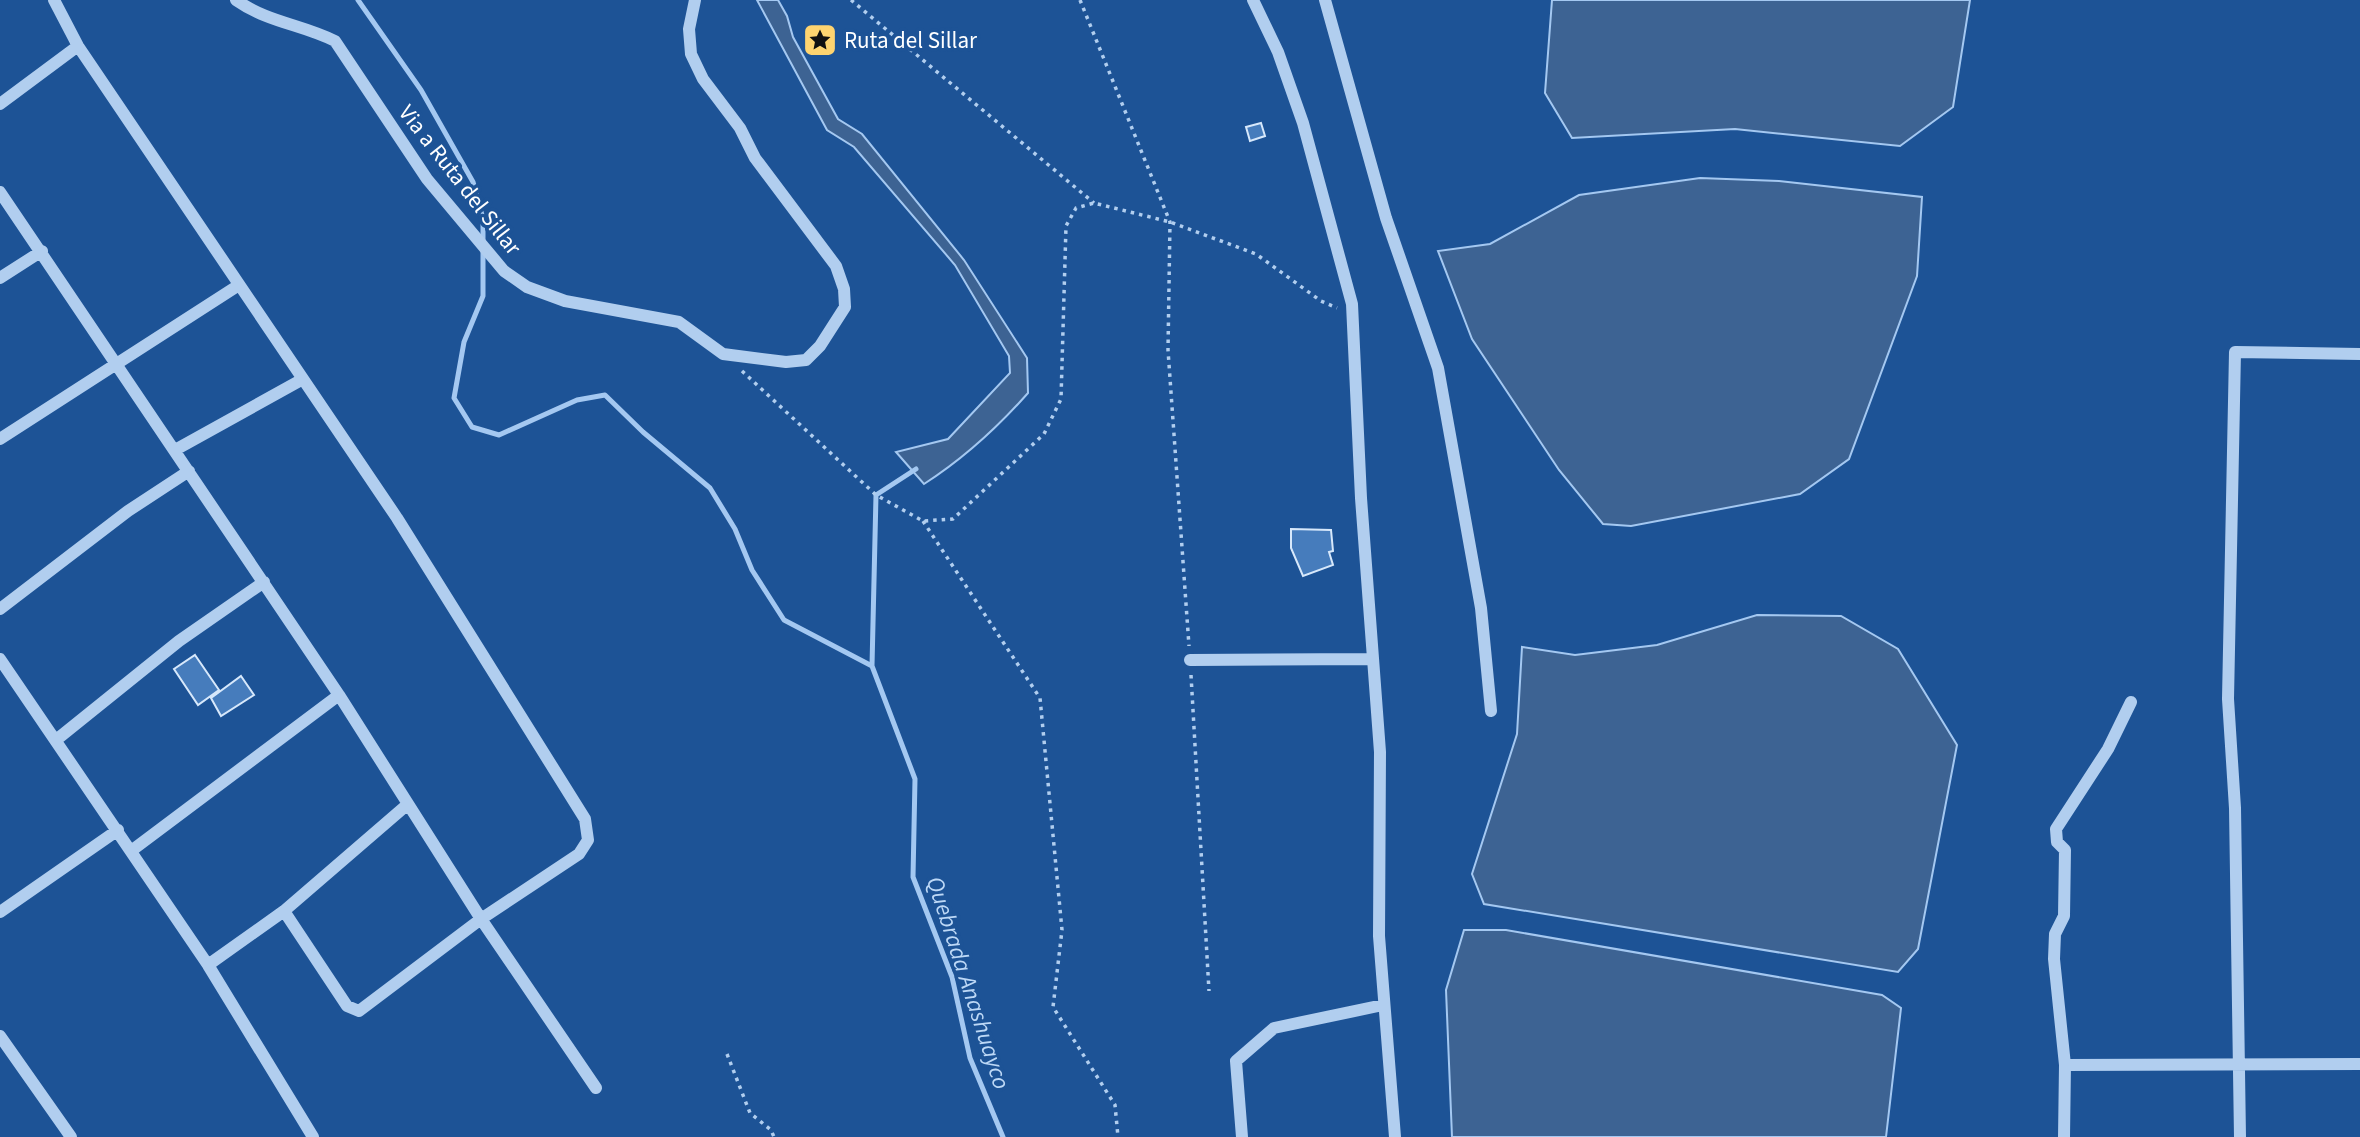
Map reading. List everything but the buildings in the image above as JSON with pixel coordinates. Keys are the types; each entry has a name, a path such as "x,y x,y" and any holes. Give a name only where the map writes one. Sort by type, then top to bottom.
{"street":[{"path":"54,0 78,46 397,518 585,819 588,840 579,854 481,919 359,1011 347,1006 284,911"},
{"name":"Via a Ruta del Sillar","path":"236,0 257,14 279,23 311,29 335,41 427,179 504,271 527,287 565,301 679,322 723,354"},
{"path":"695,0 689,29 691,54 702,79 740,128 755,158 836,266 844,289 845,307 820,346 806,360 786,362 723,354"},
{"path":"1253,0 1278,52 1303,123 1352,304 1372,659 1380,752 1379,936 1395,1137"},
{"path":"1325,0 1386,218 1438,368 1481,608 1491,711"},
{"path":"0,104 78,46"},
{"path":"0,192 264,582 481,919 596,1088"},
{"path":"0,278 42,251"},
{"path":"0,439 239,285"},
{"path":"2240,1137 2235,808 2228,699 2235,352 2360,354"},
{"path":"175,450 303,379"},
{"path":"0,609 128,511 189,471"},
{"path":"56,740 180,641 264,582"},
{"path":"0,659 208,965 313,1137"},
{"path":"1190,660 1372,659"},
{"path":"131,851 339,695"},
{"path":"2064,1137 2065,1065 2054,959 2055,934 2064,916 2066,850 2057,842 2056,829 2108,749 2132,702"},
{"path":"208,965 284,911 408,804"},
{"path":"0,912 118,830"},
{"path":"1242,1137 1236,1061 1275,1028 1383,1005"},
{"path":"0,1036 71,1137"},
{"path":"2065,1065 2360,1064"}],"path":[{"path":"851,0 1094,203 1170,222 1256,254 1321,301 1337,308 1352,304"},
{"path":"1080,0 1170,222 1168,350 1190,660 1209,991"},
{"path":"923,521 953,520 1044,434 1061,399 1066,226 1076,208 1094,203"},
{"path":"723,354 876,495 923,521 1040,698 1062,930 1053,1007 1115,1105 1118,1137"},
{"path":"727,1055 750,1114 771,1130 774,1137"}],"water":[{"path":"757,0 778,0 787,16 793,37 838,119 862,134 964,260 1027,358 1028,393 979,442 924,484 896,452 948,439 1010,373 1009,356 955,265 854,147 827,130"},
{"path":"1552,0 1970,0 1953,107 1900,146 1735,129 1572,138 1545,93"},
{"path":"1700,178 1779,181 1922,197 1917,276 1849,459 1800,494 1631,526 1603,524 1559,470 1472,339 1438,251 1490,244 1579,195"},
{"path":"1757,615 1841,616 1898,649 1957,745 1918,949 1898,972 1484,904 1472,874 1517,734 1522,647 1575,655 1657,645"},
{"path":"1464,930 1506,930 1882,995 1901,1008 1886,1137 1452,1137 1446,990"}],"waterway":[{"path":"358,0 421,90 473,182 483,219 483,296 464,342 454,398 472,427 499,435 577,400 605,395 643,432 710,488 735,529 752,570 784,620 872,666"},
{"name":"Quebrada Anashuayco","path":"916,469 876,495 872,666 915,779 913,877 952,977 970,1058 1003,1137"}],"place":[{"name":"Ruta del Sillar","path":"820,40"}]}
